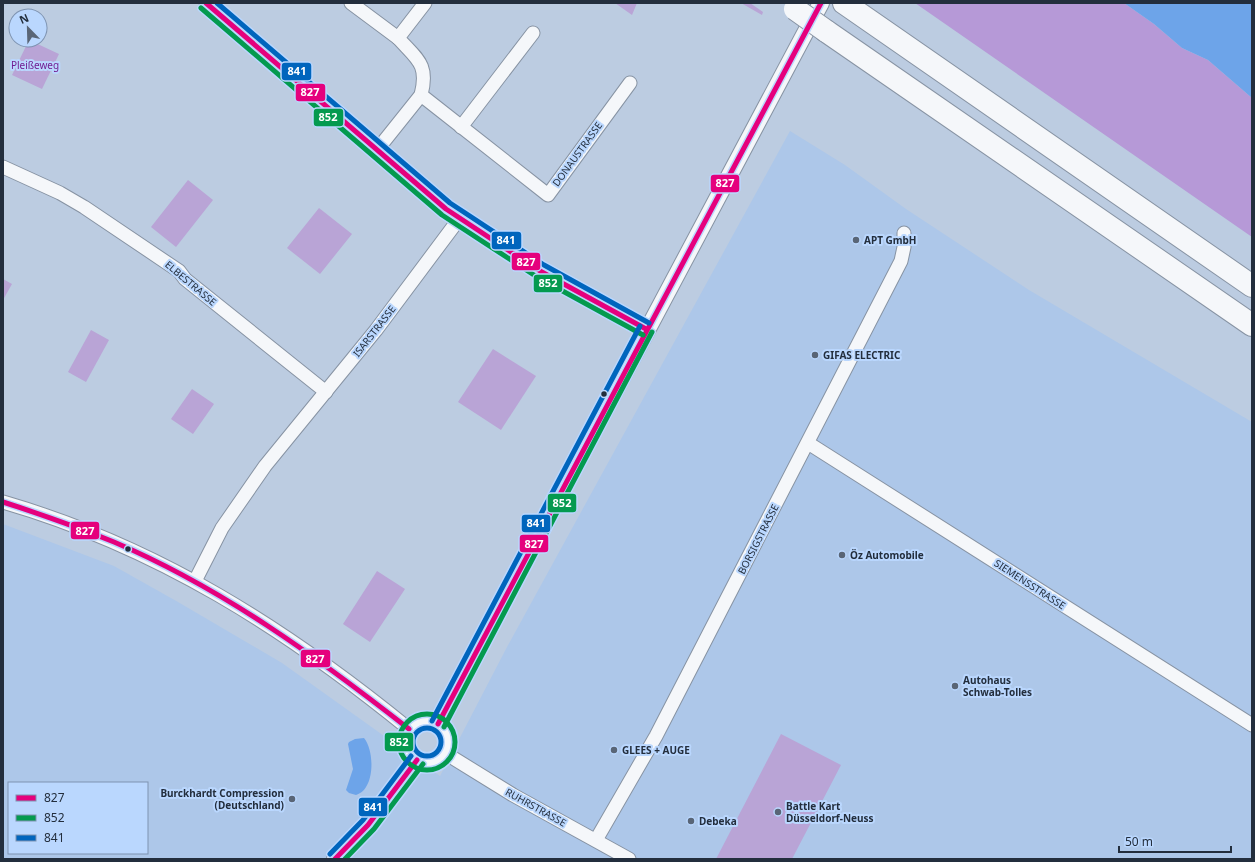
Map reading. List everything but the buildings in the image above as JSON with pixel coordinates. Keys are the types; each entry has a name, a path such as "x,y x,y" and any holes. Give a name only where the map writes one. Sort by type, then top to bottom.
{"highway":[{"path":"844,3 1252,286"},
{"path":"790,6 1252,325"}],"street":[{"path":"206,3 459,219 540,271 646,329"},
{"path":"350,3 398,38 421,63 424,76 421,95 377,150"},
{"path":"398,38 426,3"},
{"path":"438,724 646,329 821,3"},
{"path":"462,127 533,33"},
{"name":"DONAUSTRASSE","path":"421,95 548,195 630,83"},
{"name":"ELBESTRASSE","path":"3,166 78,204 172,266 228,314 326,392"},
{"name":"ISARSTRASSE","path":"194,581 222,528 265,466 376,330 459,219"},
{"name":"BORSIGSTRASSE","path":"596,840 656,736 901,262 904,247 904,232"},
{"name":"SIEMENSSTRASSE","path":"808,443 1252,725"},
{"path":"3,502 96,535 148,557 194,581 279,632 326,664 410,730"},
{"path":"422,721 429,721 438,724 446,733 448,740 445,753 434,762 428,763 417,760 407,750 405,743 410,730 415,724 422,721"},
{"name":"RUHRSTRASSE","path":"445,753 513,794 629,859"},
{"path":"335,859 368,825 417,760"}],"shaded area":[{"path":"915,3 1124,3 1154,24 1182,48 1208,60 1252,98 1252,237"},
{"path":"790,131 845,165 906,209 1029,290 1252,422 1252,859 3,859 3,524 114,566 178,602 282,663 440,776 507,647"}],"green space":[{"path":"615,3 637,3 632,15"},
{"path":"741,3 750,3 763,12 762,15"},
{"name":"Pleißeweg","path":"25,48 46,48 59,54 42,89 12,75"},
{"path":"188,180 213,200 176,247 151,227"},
{"path":"319,208 352,234 320,274 287,248"},
{"path":"3,279 12,284 3,300"},
{"path":"91,330 109,340 86,382 68,372"},
{"path":"493,349 536,376 501,430 458,402"},
{"path":"192,389 214,404 193,434 171,419"},
{"path":"377,571 405,589 370,642 343,624"},
{"name":"Battle Kart Düsseldorf-Neuss","path":"781,734 841,765 792,859 716,859"}],"water":[{"path":"1124,3 1252,3 1252,98 1208,60 1182,48 1154,24"},
{"path":"364,738 368,744 370,752 370,778 367,786 362,792 356,795 349,793 346,790 353,769 348,744 355,739"}],"transit line":[{"name":"827","path":"206,3 446,209 540,271 646,329"},
{"name":"841","path":"217,3 450,203 544,265 649,323"},
{"name":"827","path":"438,724 821,3"},
{"name":"852","path":"201,8 442,215 537,277 643,335"},
{"name":"841","path":"432,721 640,326"},
{"name":"852","path":"444,727 652,332"},
{"name":"827","path":"3,502 114,542 193,580 231,602 304,650 409,729"},
{"name":"852","path":"427,714 438,716 447,722 453,731 455,742 453,753 447,762 438,768 427,770 416,768 407,762 401,753 399,742 401,731 407,722 416,716 427,714"},
{"name":"841","path":"427,728 437,732 441,742 437,752 427,756 417,752 413,742 417,732 427,728"},
{"name":"841","path":"330,854 363,820 411,756"},
{"name":"827","path":"335,859 368,825 417,760"},
{"name":"852","path":"345,859 374,829 423,764"}],"place":[{"name":"APT GmbH","path":"856,240"},
{"name":"GIFAS ELECTRIC","path":"815,355"},
{"name":"Öz Automobile","path":"842,555"},
{"name":"Autohaus Schwab-Tolles","path":"955,686"},
{"name":"GLEES + AUGE","path":"614,750"},
{"name":"Burckhardt Compression (Deutschland)","path":"292,799"},
{"name":"Battle Kart Düsseldorf-Neuss","path":"778,812"},
{"name":"Debeka","path":"691,821"}]}
